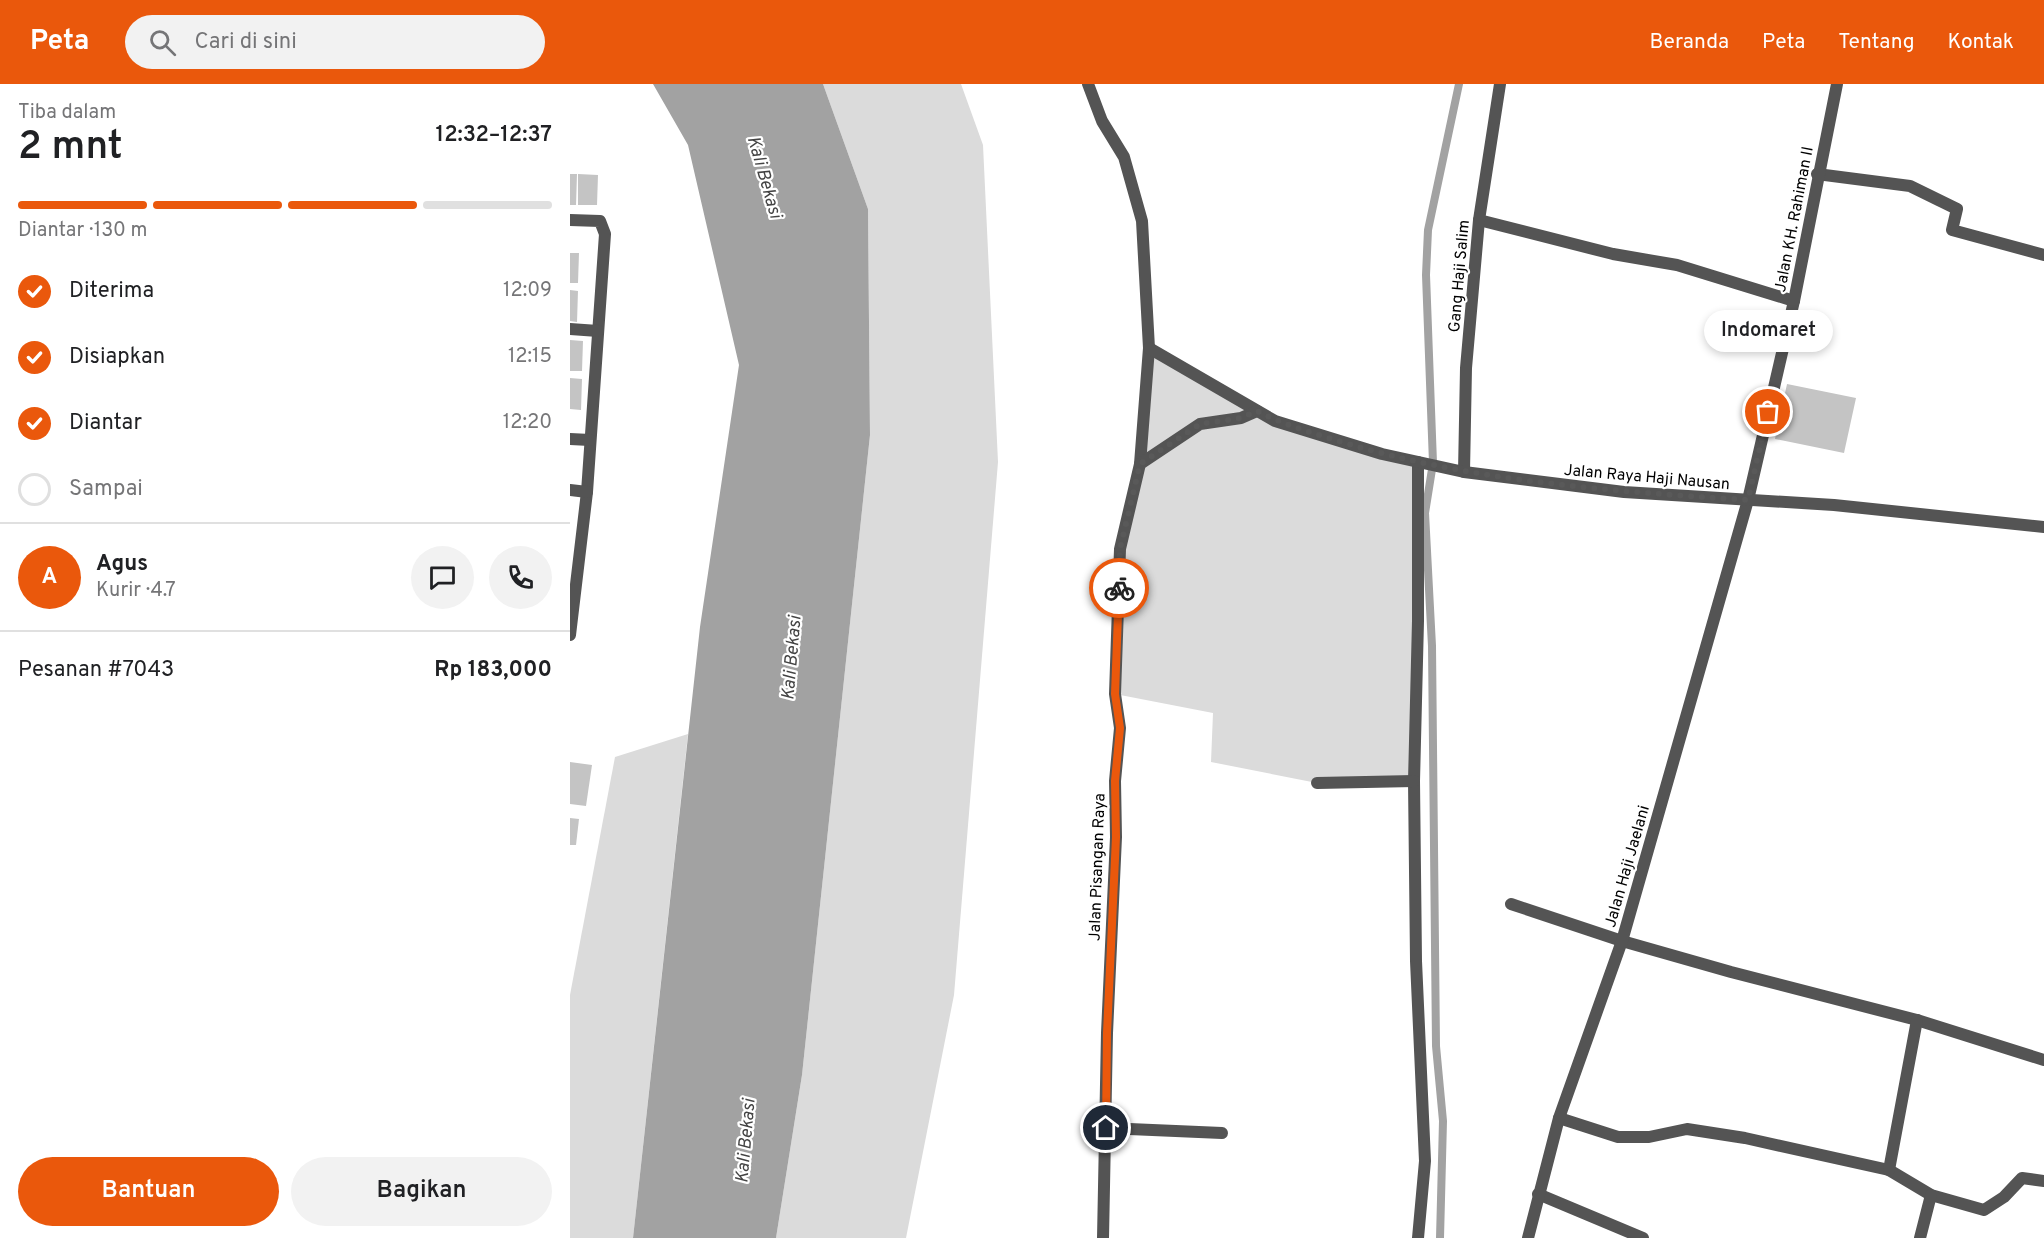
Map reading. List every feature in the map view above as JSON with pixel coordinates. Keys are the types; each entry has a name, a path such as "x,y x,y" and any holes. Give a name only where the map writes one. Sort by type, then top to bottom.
{"street":[{"name":"Jalan Pisangan Raya","path":"1088,84 1102,121 1124,157 1142,221 1149,348 1140,464 1120,549 1115,694 1120,728 1115,781 1116,837 1107,1033 1103,1238"},
{"name":"Gang Haji Salim","path":"1464,472 1466,368 1479,220 1500,84"},
{"name":"Jalan KH. Rahiman II","path":"1748,500 1794,301 1817,174 1837,84"},
{"path":"1817,174 1910,186 1957,208 1952,230 2044,255"},
{"path":"570,220 600,221 605,234 587,492 570,635"},
{"path":"1479,220 1613,254 1677,265 1794,301"},
{"path":"570,329 598,331"},
{"name":"Jalan Raya Haji Nausan","path":"1149,348 1275,421 1382,454 1464,472 1624,492 1834,505 2044,527"},
{"path":"1140,464 1200,424 1241,418 1257,411"},
{"path":"570,439 590,440"},
{"path":"1418,462 1418,621 1414,781 1416,961 1425,1161 1418,1238"},
{"path":"570,490 587,492"},
{"name":"Jalan Haji Jaelani","path":"1528,1238 1559,1118 1622,941 1748,500"},
{"path":"1317,783 1414,781"},
{"path":"1511,904 1622,941 1917,1020 2044,1060"},
{"path":"1889,1170 1917,1020"},
{"path":"1559,1118 1618,1137 1649,1137 1687,1129 1745,1138 1889,1170 1931,1195 1984,1210 2004,1197 2022,1178 2044,1181"},
{"path":"1106,1128 1222,1133"},
{"path":"1538,1194 1643,1238"},
{"path":"1920,1238 1931,1195"}],"shaded area":[{"path":"823,84 961,84 983,145 998,462 954,995 906,1238 776,1238 802,1075 870,435 868,209"},
{"path":"1149,348 1257,411 1418,462 1414,781 1317,783 1211,762 1213,713 1115,694 1120,549 1140,464"},
{"path":"688,734 633,1238 570,1238 570,995 615,757"}],"water":[{"name":"Kali Bekasi","path":"653,84 823,84 868,209 870,435 802,1075 776,1238 633,1238 700,627 739,365 688,145"}],"building":[{"path":"570,174 577,174 576,205 570,205"},
{"path":"578,174 598,175 597,205 578,205"},
{"path":"570,253 579,253 578,283 570,283"},
{"path":"570,290 578,291 577,322 570,321"},
{"path":"570,340 583,341 582,371 570,371"},
{"path":"570,378 582,379 581,410 570,409"},
{"path":"1787,384 1856,398 1844,453 1775,439"},
{"path":"570,762 592,765 586,806 570,804"},
{"path":"570,818 579,819 576,845 570,845"}],"waterway":[{"path":"1440,1238 1443,1121 1436,1046 1432,646 1425,513 1433,463 1426,275 1428,230 1459,84"}],"way so far":[{"path":"1119,588 1120,549 1140,464 1186,431 1200,424 1241,418 1257,411 1275,421 1382,454 1491,477 1624,492 1748,500 1768,412"}],"place":[{"name":"Indomaret","path":"1768,412"}],"route":[{"path":"1106,1128 1107,1033 1116,837 1115,781 1120,728 1115,694 1119,588"}]}
